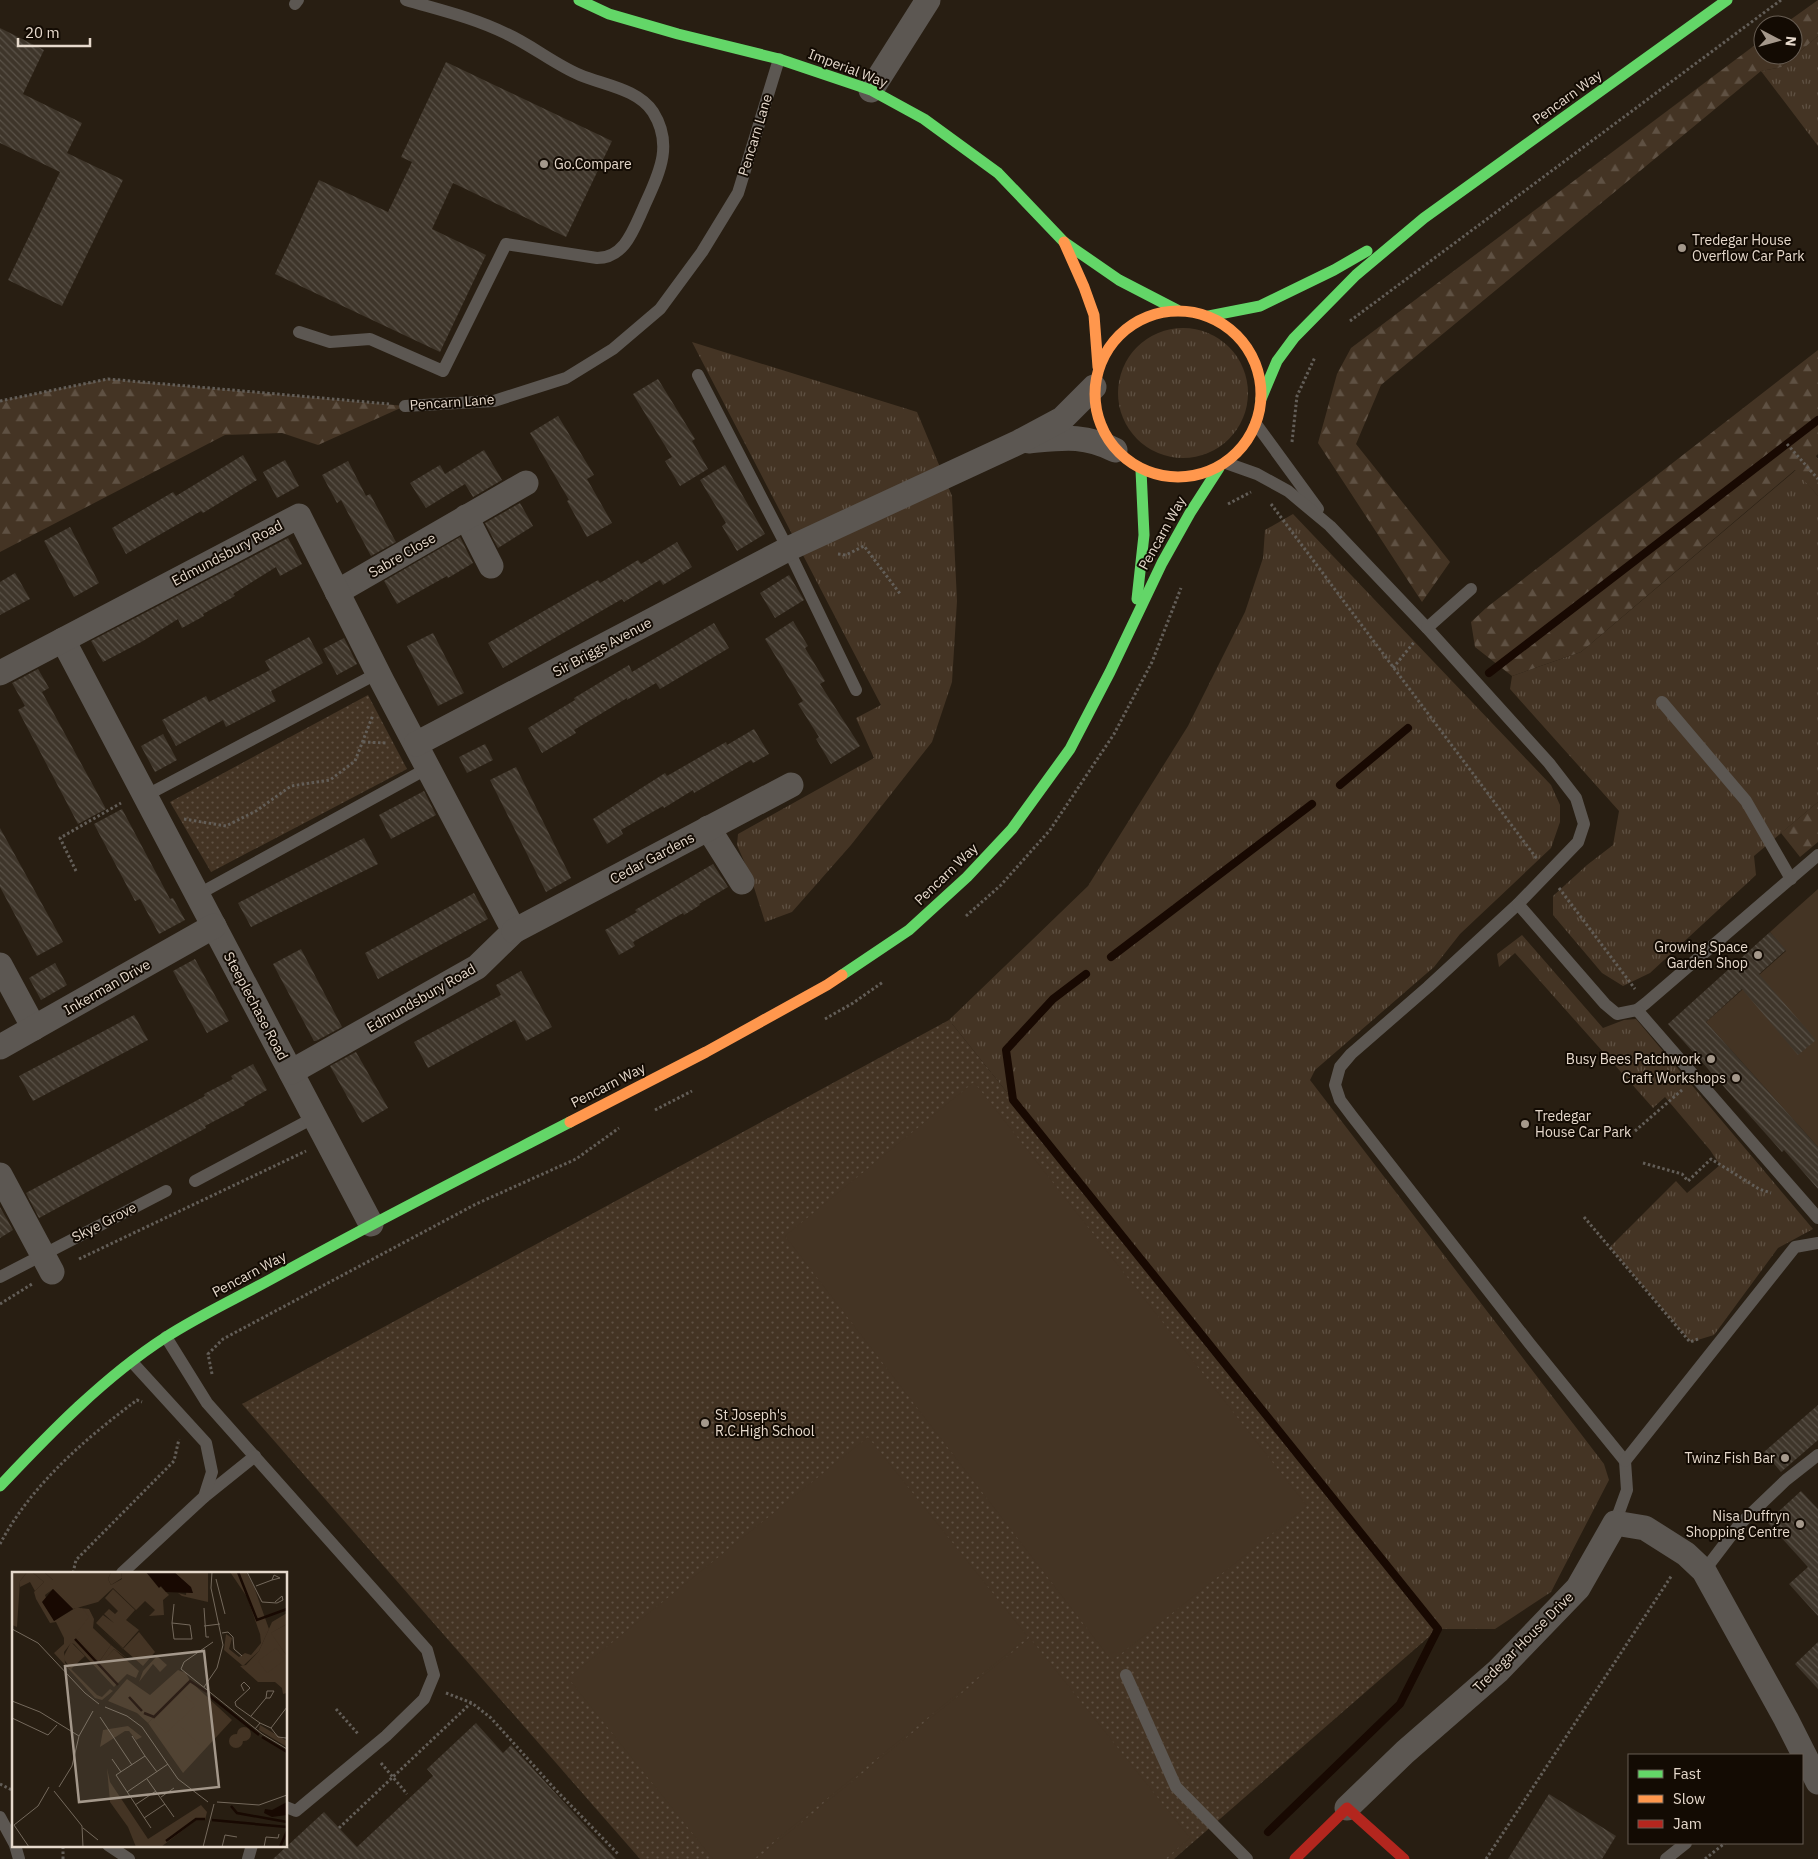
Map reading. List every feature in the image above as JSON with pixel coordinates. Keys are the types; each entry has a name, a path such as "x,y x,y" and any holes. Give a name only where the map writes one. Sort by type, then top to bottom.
{"street":[{"name":"Imperial Way","path":"579,0 618,16 678,34 779,59 871,90 924,119 998,173 1064,242 1119,280 1177,310"},
{"path":"871,90 928,0"},
{"name":"Pencarn Way","path":"1261,399 1278,361 1294,338 1356,275 1424,218 1727,0"},
{"name":"Pencarn Way","path":"1209,316 1260,306 1334,270 1424,218"},
{"name":"Imperial Way","path":"1064,242 1094,315 1096,377"},
{"path":"1177,310 1209,316 1231,330 1248,349 1259,373 1261,399 1256,424 1244,446 1222,465 1194,477 1167,478 1141,470 1115,450 1104,434 1097,416 1096,377 1110,345 1128,326 1151,315 1177,310"},
{"name":"Sir Briggs Avenue","path":"416,744 793,560 1062,419 1096,377"},
{"name":"Sir Briggs Avenue","path":"1019,442 1072,438 1098,442 1115,450"},
{"name":"Pencarn Way","path":"0,1486 69,1417 132,1362 166,1337 371,1224 706,1052 828,985 909,930 967,877 1012,829 1064,757 1110,672 1136,616 1190,513 1222,465"},
{"name":"Pencarn Way","path":"1136,616 1144,535 1141,470"},
{"name":"Sabre Close","path":"337,592 526,484"},
{"name":"Edmundsbury Road","path":"0,673 300,516 380,677 514,931 477,967 291,1072"},
{"path":"466,518 492,566"},
{"name":"Steeplechase Road","path":"63,640 371,1224"},
{"name":"Cedar Gardens","path":"514,931 791,785"},
{"path":"708,828 742,882"},
{"name":"Inkerman Drive","path":"0,1048 214,926"},
{"path":"0,965 34,1028"},
{"path":"0,1175 47,1263"},
{"path":"1615,1523 1645,1528 1695,1563 1786,1719 1818,1782"},
{"name":"Tredegar House Drive","path":"1295,1859 1405,1752 1498,1671 1578,1588 1615,1523"},
{"path":"1347,1808 1404,1859"}],"lane":[{"path":"299,332 338,343 370,339 443,371 506,244 607,258 616,253 631,236 662,165 664,150 658,124 653,112 646,103 636,96 580,75 505,32 472,19 406,0"},
{"name":"Pencarn Lane","path":"405,406 494,401 566,378 613,349 660,309 702,252 738,193 779,59"},
{"path":"698,375 793,560 856,690"},
{"path":"1256,424 1330,526"},
{"path":"1222,465 1262,483 1288,491 1330,526 1427,628 1549,763 1576,798 1584,824 1578,842 1518,904 1428,987 1351,1054 1340,1068 1335,1084 1340,1100 1352,1116 1530,1344 1625,1461 1628,1490 1615,1523"},
{"path":"1427,628 1470,589"},
{"path":"148,801 258,736 380,677"},
{"path":"1662,702 1746,801 1791,879"},
{"path":"198,895 428,768"},
{"path":"1518,904 1605,1004 1617,1014 1642,1007 1818,855"},
{"path":"1642,1007 1696,1078 1818,1218"},
{"path":"195,1181 315,1117"},
{"name":"Skye Grove","path":"0,1276 47,1263 166,1191"},
{"path":"1625,1461 1795,1248 1818,1243"},
{"path":"166,1337 207,1402 428,1650 434,1675 424,1699 369,1750 296,1811 288,1808"},
{"path":"132,1362 206,1443 212,1472 204,1497"},
{"path":"1695,1563 1739,1525 1786,1480 1818,1455"},
{"path":"123,1572 204,1497 255,1456"},
{"path":"1126,1675 1176,1787 1247,1859"},
{"path":"1666,1859 1685,1844"},
{"path":"14,1846 19,1859"},
{"path":"110,1846 129,1859"},
{"path":"248,1859 252,1846"}],"path":[{"path":"1349,322 1781,0"},
{"path":"1282,460 1291,450 1297,396 1318,350"},
{"name":"Pencarn Lane","path":"0,401 108,379 405,406"},
{"path":"1787,444 1818,479"},
{"path":"1220,508 1262,483 1393,668 1547,873 1642,1007"},
{"path":"793,560 830,553 846,555 864,546 901,595"},
{"path":"965,917 1001,885 1050,830 1114,734 1152,662 1183,583"},
{"path":"1393,668 1427,628"},
{"path":"76,871 60,838 148,801 226,826 256,811 291,786 330,780 355,762 370,726 380,677"},
{"path":"818,1022 853,1003 883,981"},
{"path":"1635,1131 1696,1078"},
{"path":"652,1111 695,1089"},
{"path":"207,1402 222,1392 213,1376 208,1354 223,1339 476,1204 576,1159 626,1123"},
{"path":"0,1304 47,1263 327,1141"},
{"path":"1643,1163 1682,1174 1688,1181 1711,1159 1747,1182 1770,1193 1790,1185"},
{"path":"1584,1217 1690,1342 1729,1330"},
{"path":"0,1544 10,1525 53,1472 110,1420 137,1400 145,1402"},
{"path":"73,1572 76,1560 174,1461 179,1437 177,1426 185,1420"},
{"path":"1486,1859 1695,1563"},
{"path":"429,1687 472,1703 490,1718 554,1788 619,1854"},
{"path":"339,1828 472,1703"},
{"path":"0,1784 12,1790"},
{"path":"1706,1859 1724,1844"},
{"path":"63,1846 63,1859"}],"green space":[{"path":"1818,0 1818,36 1803,49 1803,15 1797,15"},
{"path":"1818,36 1818,146 1761,71 1784,65 1803,65 1803,49"},
{"path":"1753,46 1753,65 1784,65 1761,71 1381,385 1356,444 1450,562 1422,602 1318,443 1337,374 1351,348"},
{"path":"1183,328 1196,329 1208,333 1229,347 1243,368 1247,380 1247,406 1243,418 1229,439 1208,453 1196,457 1183,458 1170,457 1158,453 1137,439 1123,418 1119,406 1118,393 1119,380 1123,368 1137,347 1158,333 1170,329"},
{"path":"692,342 917,412 952,496 957,601 952,682 932,742 851,845 792,912 765,922 750,875 737,845 738,834 874,758 856,718 881,705"},
{"path":"1818,350 1818,454 1816,456 1818,459 1818,496 1795,470 1581,652 1512,676 1475,647 1471,622 1486,608"},
{"path":"108,379 405,406 318,445 282,433 225,435 0,552 0,401"},
{"path":"1796,470 1818,496 1818,802 1754,856 1756,875 1650,973 1623,986 1602,973 1553,915 1553,896 1587,865 1613,845 1619,811 1510,689 1512,676 1581,652"},
{"path":"1293,514 1551,785 1560,805 1560,822 1551,848 1460,934 1434,967 1315,1070 1310,1080 1604,1464 1609,1480 1551,1592 1495,1629 1438,1629 949,1020 1088,886 1188,726 1245,612 1263,558 1265,530"},
{"path":"368,695 407,769 211,872 170,802"},
{"path":"1818,802 1818,842 1800,857 1781,833"},
{"path":"1818,889 1818,1147 1706,1022 1786,951 1770,932"},
{"path":"1522,935 1603,1028 1624,1020 1636,1019 1813,1229 1778,1248 1714,1335 1691,1342 1610,1247 1676,1181 1687,1193 1720,1165 1710,1150 1665,1097 1653,1108 1515,953 1499,967 1497,954"},
{"name":"St Joseph's R.C.High School","path":"949,1020 1438,1629 1174,1859 640,1859 242,1404"},
{"path":"974,1082 1307,1506 1112,1661 785,1236"},
{"path":"868,1437 1028,1637 752,1859 713,1859 568,1678"},
{"path":"1030,1638 1190,1838 1165,1859 756,1859"}],"building":[{"path":"0,28 44,50 23,94 82,123 67,153 123,180 62,306 8,280 60,172 0,143"},
{"path":"446,62 612,141 566,237 453,183 432,229 486,255 440,352 275,274 319,180 388,212 412,162 401,157"},
{"path":"658,379 695,439 692,441 708,469 680,486 665,461 672,457 633,394"},
{"path":"558,416 594,475 587,479 612,523 587,537 567,501 569,500 530,433"},
{"path":"484,450 502,480 473,497 465,484 426,508 410,483 440,465 445,474"},
{"path":"243,455 257,480 203,513 201,511 126,554 112,528 173,492 176,496"},
{"path":"285,460 299,486 277,498 263,472"},
{"path":"348,461 366,496 370,494 396,542 371,556 341,500 337,503 322,475"},
{"path":"725,465 765,534 737,551 722,526 726,523 700,480"},
{"path":"520,503 533,526 498,548 485,523"},
{"path":"70,527 99,583 74,597 44,541"},
{"path":"460,537 473,563 397,604 384,581"},
{"path":"288,538 302,564 280,576 276,567 233,594 235,596 203,614 204,616 182,628 178,619 143,641 103,662 91,641"},
{"path":"677,542 692,567 663,585 660,580 624,602 622,599 503,668 488,643 598,580 600,583 638,560 641,564"},
{"path":"15,573 30,599 0,615 0,582"},
{"path":"789,575 804,600 775,618 760,593"},
{"path":"793,621 808,646 805,648 825,681 820,684 860,746 831,764 816,739 819,737 798,704 803,701 765,639"},
{"path":"714,623 729,648 660,689 656,683 627,700 627,698 574,730 576,733 542,753 528,728 629,665 632,672"},
{"path":"433,633 464,693 438,706 407,646"},
{"path":"309,637 323,663 271,691 276,701 226,727 223,720 176,746 162,720 206,696 209,702 270,670 265,661"},
{"path":"344,638 357,664 337,675 323,649"},
{"path":"38,669 49,688 42,692 106,809 78,824 18,710 25,706 12,683"},
{"path":"754,729 769,754 753,763 751,760 694,793 693,790 664,808 663,806 621,830 623,834 607,844 593,819 665,773 667,776 726,742 727,745"},
{"path":"163,734 177,760 155,772 141,746"},
{"path":"485,744 493,760 467,773 459,757"},
{"path":"516,767 571,878 546,892 490,780"},
{"path":"424,791 436,815 391,839 379,815"},
{"path":"122,809 170,899 173,898 185,920 159,934 140,899 135,901 94,824"},
{"path":"0,828 63,942 37,956 0,887"},
{"path":"364,838 378,864 251,927 238,903"},
{"path":"713,864 728,887 684,915 683,913 633,942 635,946 619,955 605,930"},
{"path":"474,893 488,919 378,979 365,953"},
{"name":"Craft Workshops","path":"1770,932 1786,950 1759,974 1816,1040 1798,1055 1742,989 1706,1022 1818,1147 1818,1189 1784,1150 1782,1152 1668,1024"},
{"path":"301,949 342,1027 316,1041 314,1041 273,964"},
{"path":"195,959 229,1021 207,1033 173,971"},
{"path":"55,963 67,985 41,1000 29,978"},
{"path":"521,971 552,1027 526,1041 515,1020 428,1068 414,1042 501,995 496,985"},
{"path":"134,1015 148,1040 33,1101 19,1076"},
{"path":"356,1052 388,1108 362,1123 330,1066"},
{"path":"253,1064 267,1090 244,1103 245,1105 205,1126 206,1128 39,1218 26,1193 205,1096 204,1094 233,1079 231,1076"},
{"path":"0,1207 13,1230 0,1238"},
{"path":"1818,1405 1818,1440 1781,1472 1764,1452"},
{"path":"1801,1491 1818,1509 1818,1616 1789,1584 1808,1567 1767,1522"},
{"path":"1818,1642 1818,1689 1795,1664"},
{"path":"476,1723 503,1753 511,1745 616,1859 273,1859 324,1812 357,1847 433,1776 427,1769"},
{"path":"1549,1794 1616,1836 1602,1859 1508,1859"}],"waterway":[{"path":"1489,673 1818,420"},
{"path":"1340,785 1408,728"},
{"path":"1111,957 1312,804"},
{"path":"1086,974 1053,999 1006,1050 1013,1100 1438,1629 1400,1704 1268,1832"}],"traffic: fast":[{"path":"579,0 609,14 678,34 779,59 871,90 924,119 998,173 1064,242 1119,280 1177,310"},
{"path":"1261,399 1277,361 1294,338 1356,275 1424,218 1727,0"},
{"path":"1209,316 1260,306 1334,270 1367,251"},
{"path":"842,975 909,930 967,877 1012,829 1070,749 1110,672 1162,563 1190,513 1219,468"},
{"path":"1137,599 1144,535 1141,470"},
{"path":"0,1486 58,1426 99,1388 166,1337 348,1237 570,1122"}],"traffic: slow":[{"path":"1064,242 1094,315 1098,367"},
{"path":"1186,311 1202,314 1217,320 1237,335 1255,362 1260,378 1261,394 1260,410 1255,426 1237,453 1217,468 1202,474 1170,477 1154,474 1139,468 1114,447 1104,433 1098,418 1095,386 1098,370 1104,355 1125,330 1139,320 1154,314 1186,311"},
{"path":"570,1122 706,1052 842,975"}],"traffic: jam":[{"path":"1295,1859 1347,1808 1404,1859"}],"place":[{"name":"Go.Compare","path":"544,164"},
{"name":"Tredegar House Overflow Car Park","path":"1682,248"},
{"name":"Growing Space Garden Shop","path":"1758,955"},
{"name":"Busy Bees Patchwork","path":"1711,1059"},
{"name":"Craft Workshops","path":"1736,1078"},
{"name":"Tredegar House Car Park","path":"1525,1124"},
{"name":"St Joseph's R.C.High School","path":"705,1423"},
{"name":"Twinz Fish Bar","path":"1785,1458"},
{"name":"Nisa Duffryn Shopping Centre","path":"1800,1524"}]}
